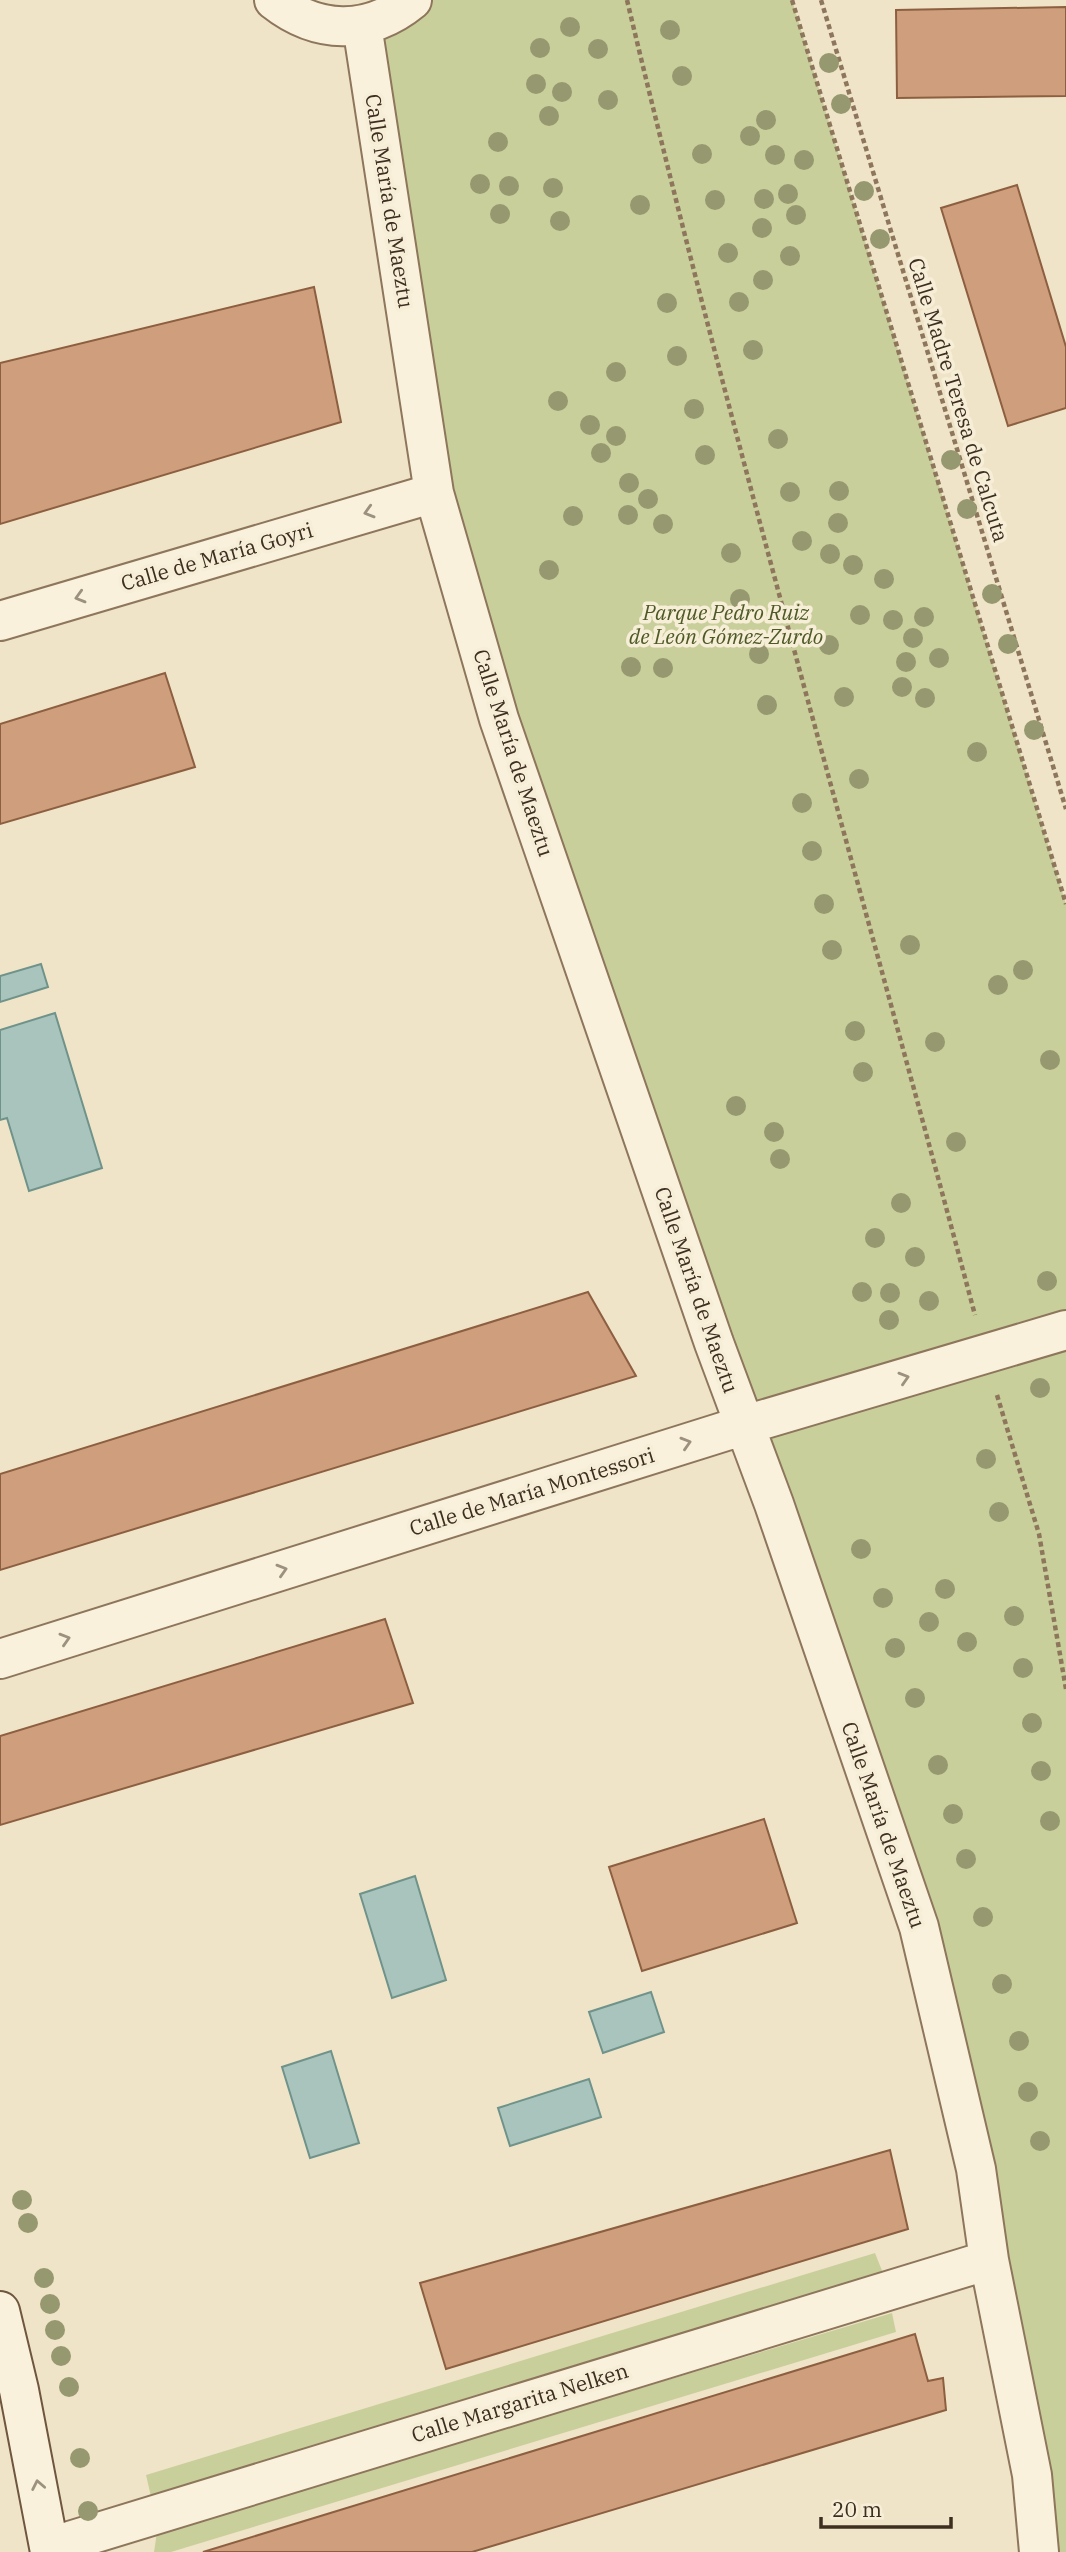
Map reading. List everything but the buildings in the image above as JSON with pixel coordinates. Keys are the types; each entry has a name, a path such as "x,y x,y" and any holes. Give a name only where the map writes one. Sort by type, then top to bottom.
{"street":[{"path":"274,0 292,15 326,26 362,25 396,13 412,0"},
{"name":"Calle María de Maeztu","path":"362,25 434,493 499,719 919,1927 975,2169 989,2260 1032,2475 1039,2552"},
{"name":"Calle de María Goyri","path":"0,621 434,493"},
{"name":"Calle de María Montessori","path":"0,1659 745,1425 1066,1330"},
{"name":"Calle Margarita Nelken","path":"50,2549 989,2260"},
{"path":"0,2311 19,2390 50,2549"}],"path":[{"path":"627,0 661,141 815,730 985,1354 1040,1534 1066,1689"},
{"path":"792,0 1066,904"},
{"name":"Calle Madre Teresa de Calcuta","path":"821,0 1066,809"}],"green space":[{"name":"Parque Pedro Ruiz de León Gómez-Zurdo","path":"406,0 792,0 1066,904 1066,2552 1039,2552 919,1927 434,493 362,25"},
{"path":"875,2253 883,2273 152,2501 146,2475"},
{"path":"892,2313 896,2332 171,2552 154,2552 157,2532"}],"water":[{"path":"41,964 48,987 0,1002 0,976"},
{"path":"55,1013 102,1168 29,1191 7,1118 0,1120 0,1030"},
{"path":"415,1876 446,1980 392,1998 360,1894"},
{"path":"651,1992 664,2032 603,2053 589,2012"},
{"path":"331,2051 359,2143 310,2158 282,2067"},
{"path":"589,2079 601,2117 510,2146 498,2108"}]}
